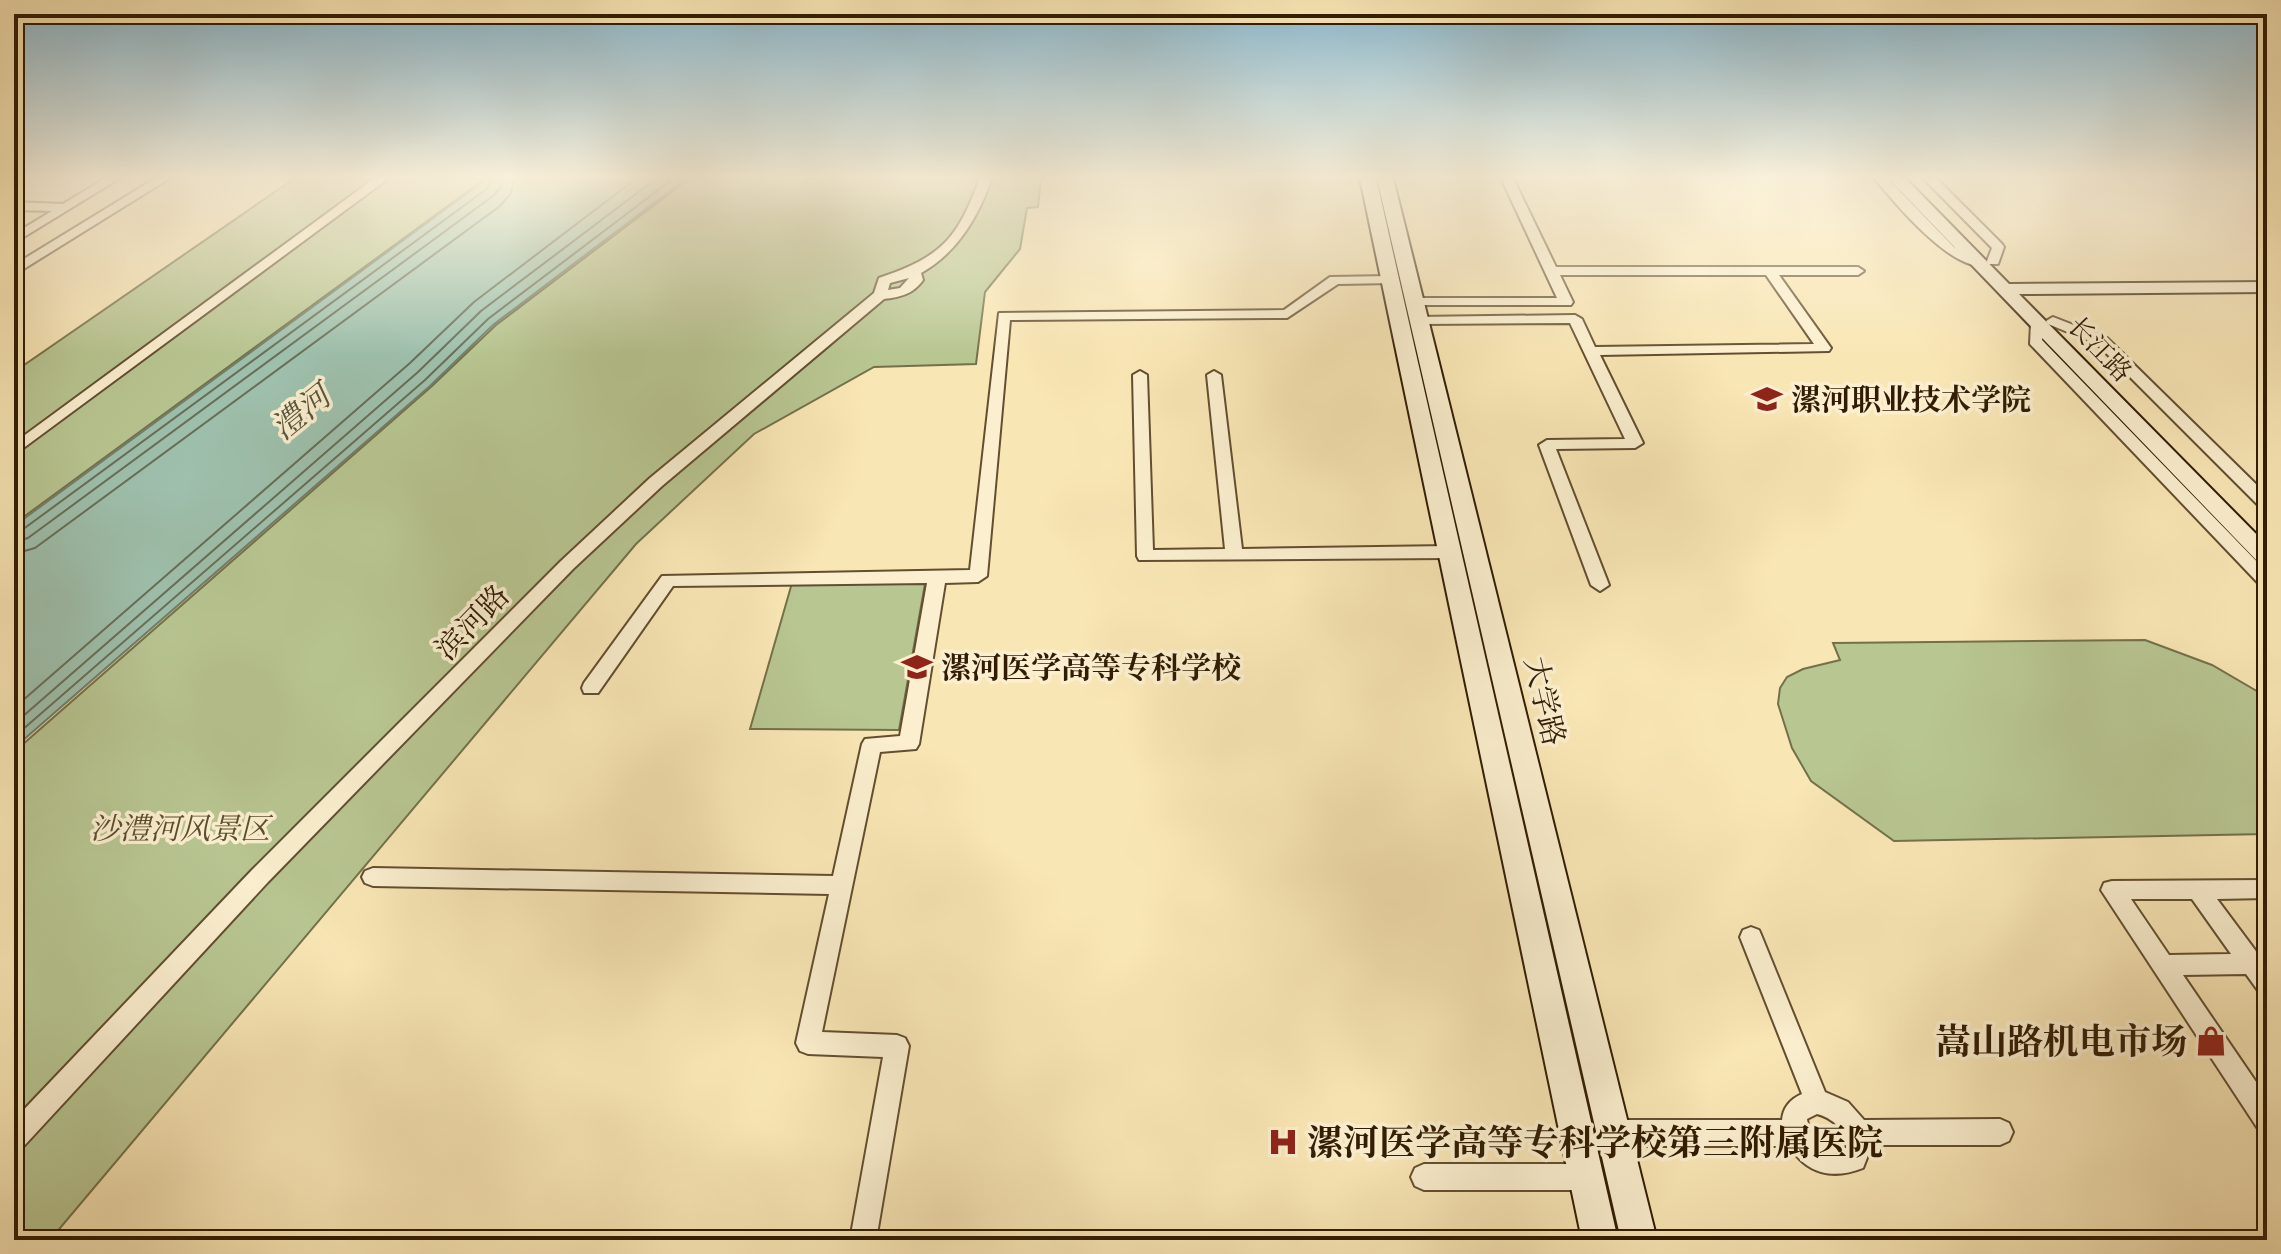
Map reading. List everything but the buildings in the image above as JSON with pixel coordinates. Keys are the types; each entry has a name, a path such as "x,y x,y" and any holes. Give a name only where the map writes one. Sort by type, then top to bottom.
{"main road":[{"name":"大学路","path":"1380,237 1600,1240"},
{"name":"大学路","path":"1400,237 1639,1240"},
{"name":"长江路","path":"1959,237 1986,262"},
{"name":"长江路","path":"1963,237 2045,322 2267,536"},
{"path":"2012,289 2267,287"},
{"name":"长江路","path":"2045,322 2267,558"},
{"path":"1514,856 1549,857"}],"street":[{"path":"14,271 70,237"},
{"path":"14,450 305,237"},
{"name":"滨河路","path":"14,1138 260,876 567,565 656,482 880,295 884,281 914,271 940,253 956,237"},
{"path":"1535,237 1635,443 1547,445 1600,585"},
{"path":"1937,237 1950,250 1986,262 1998,247 1988,237"},
{"path":"1551,271 1858,271"},
{"path":"1590,351 1824,348 1770,271"},
{"path":"591,688 668,580 978,576 1004,316 1287,314 1335,280 1389,280"},
{"path":"1419,311 1566,302"},
{"path":"1419,311 1575,319"},
{"path":"2267,504 2102,341 2045,322 2035,341 2267,582"},
{"path":"1140,375 1145,556 1449,552"},
{"path":"1214,375 1234,554"},
{"path":"863,1240 897,1046 808,1043 872,744 909,744 937,577"},
{"path":"373,877 842,885"},
{"path":"2267,889 2112,890 2267,1120"},
{"path":"2198,890 2260,964 2267,985"},
{"path":"1751,937 1817,1102"},
{"path":"2162,965 2260,964"},
{"path":"1817,1102 1844,1114 1858,1133 1859,1152 1854,1159 1835,1164 1813,1155 1796,1133 1794,1117 1797,1109 1804,1104 1817,1102"},
{"path":"1858,1133 2000,1132"},
{"path":"1614,1133 1796,1133"},
{"path":"1424,1177 1584,1177"}],"green space":[{"path":"210,237 406,237 14,524 14,372"},
{"name":"沙澧河风景区","path":"613,237 1022,237 1020,249 985,292 976,364 874,367 754,434 636,544 50,1240 14,1240 14,752 432,386 496,325"},
{"path":"792,583 925,584 899,730 750,729"},
{"path":"2145,640 2212,665 2267,697 2267,834 1894,841 1811,781 1792,748 1778,704 1780,688 1787,677 1803,669 1840,660 1833,643"}],"water":[{"name":"澧河","path":"408,237 610,237 493,325 430,386 14,748 14,526"}],"place":[{"name":"漯河职业技术学院","path":"1767,399"},
{"name":"漯河医学高等专科学校","path":"917,667"},
{"name":"嵩山路机电市场","path":"2211,1041"},
{"name":"漯河医学高等专科学校第三附属医院","path":"1283,1142"}]}
